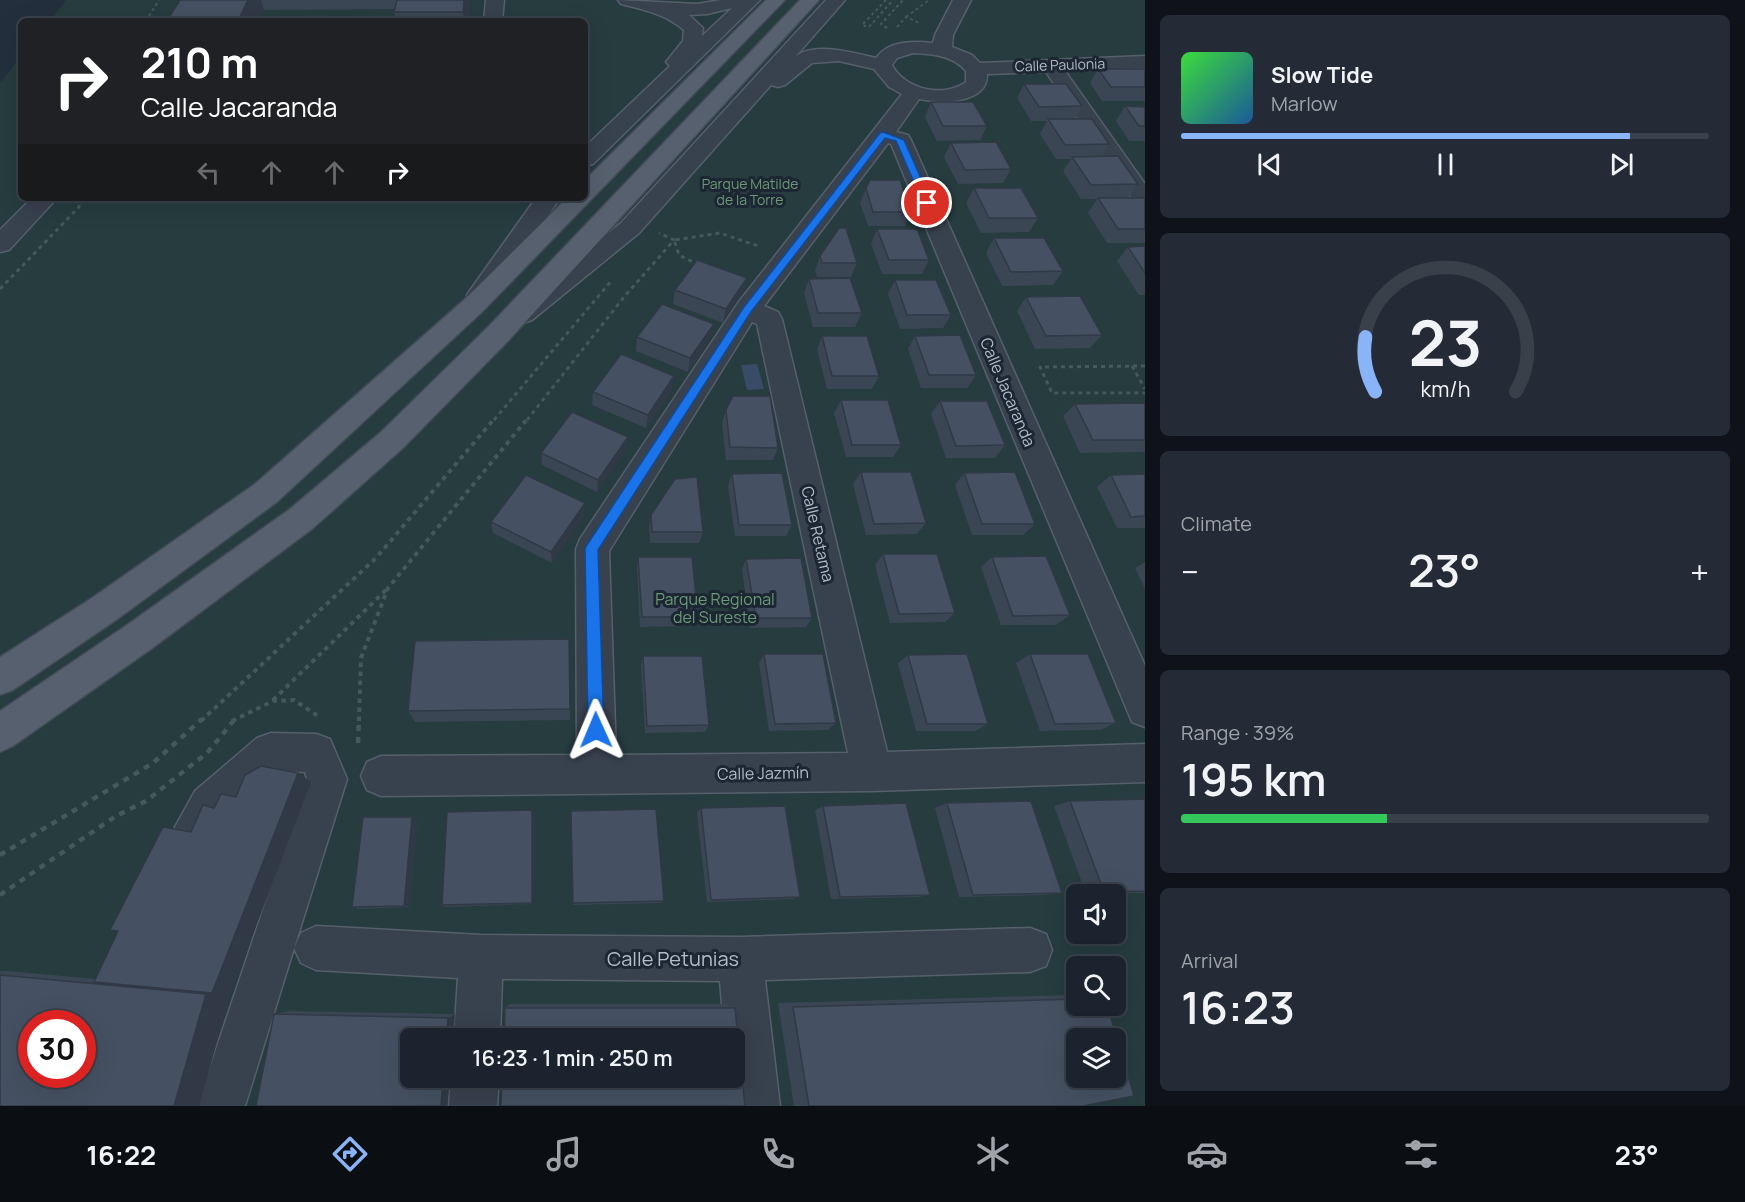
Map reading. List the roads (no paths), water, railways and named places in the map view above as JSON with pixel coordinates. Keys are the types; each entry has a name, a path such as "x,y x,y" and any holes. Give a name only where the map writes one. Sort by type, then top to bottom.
{"main road":[{"path":"588,190 776,0"},
{"path":"0,733 139,638 301,519 392,440 498,334 810,0"},
{"path":"0,678 104,609 266,493 472,306 577,201"}],"street":[{"path":"493,18 495,0"},
{"path":"627,0 655,6 709,9 720,8 736,0"},
{"path":"588,156 751,0"},
{"path":"498,334 630,228 836,0"},
{"path":"842,0 833,15 839,33 850,42 886,59"},
{"path":"943,43 962,0"},
{"path":"647,100 693,42 694,28 678,15 655,6"},
{"path":"716,131 807,57 839,55 886,59 913,47 943,43 975,69 978,76 976,83 969,90 958,94 944,96 914,92 890,80 884,72 886,59"},
{"name":"Calle Paulonia","path":"975,69 1145,62"},
{"path":"1052,65 1145,201"},
{"path":"597,775 591,549 747,309 914,92"},
{"name":"Calle Jacaranda","path":"883,135 900,140 1145,709"},
{"path":"0,244 42,201"},
{"path":"472,306 546,201"},
{"name":"Calle Retama","path":"747,309 769,319 872,772"},
{"path":"195,827 209,805 271,752 316,753 327,779 221,1106"},
{"name":"Calle Jazmín","path":"381,776 872,772 1145,763"},
{"name":"Calle Petunias","path":"316,948 481,957 740,959 1030,950"},
{"path":"477,1028 481,957"},
{"path":"740,959 756,1106"},
{"path":"473,1106 474,1088"}],"water":[{"path":"757,364 764,389 747,390 741,365"}],"park label":[{"name":"Parque Matilde de la Torre","path":"750,192"},
{"name":"Parque Regional del Sureste","path":"715,608"}]}
